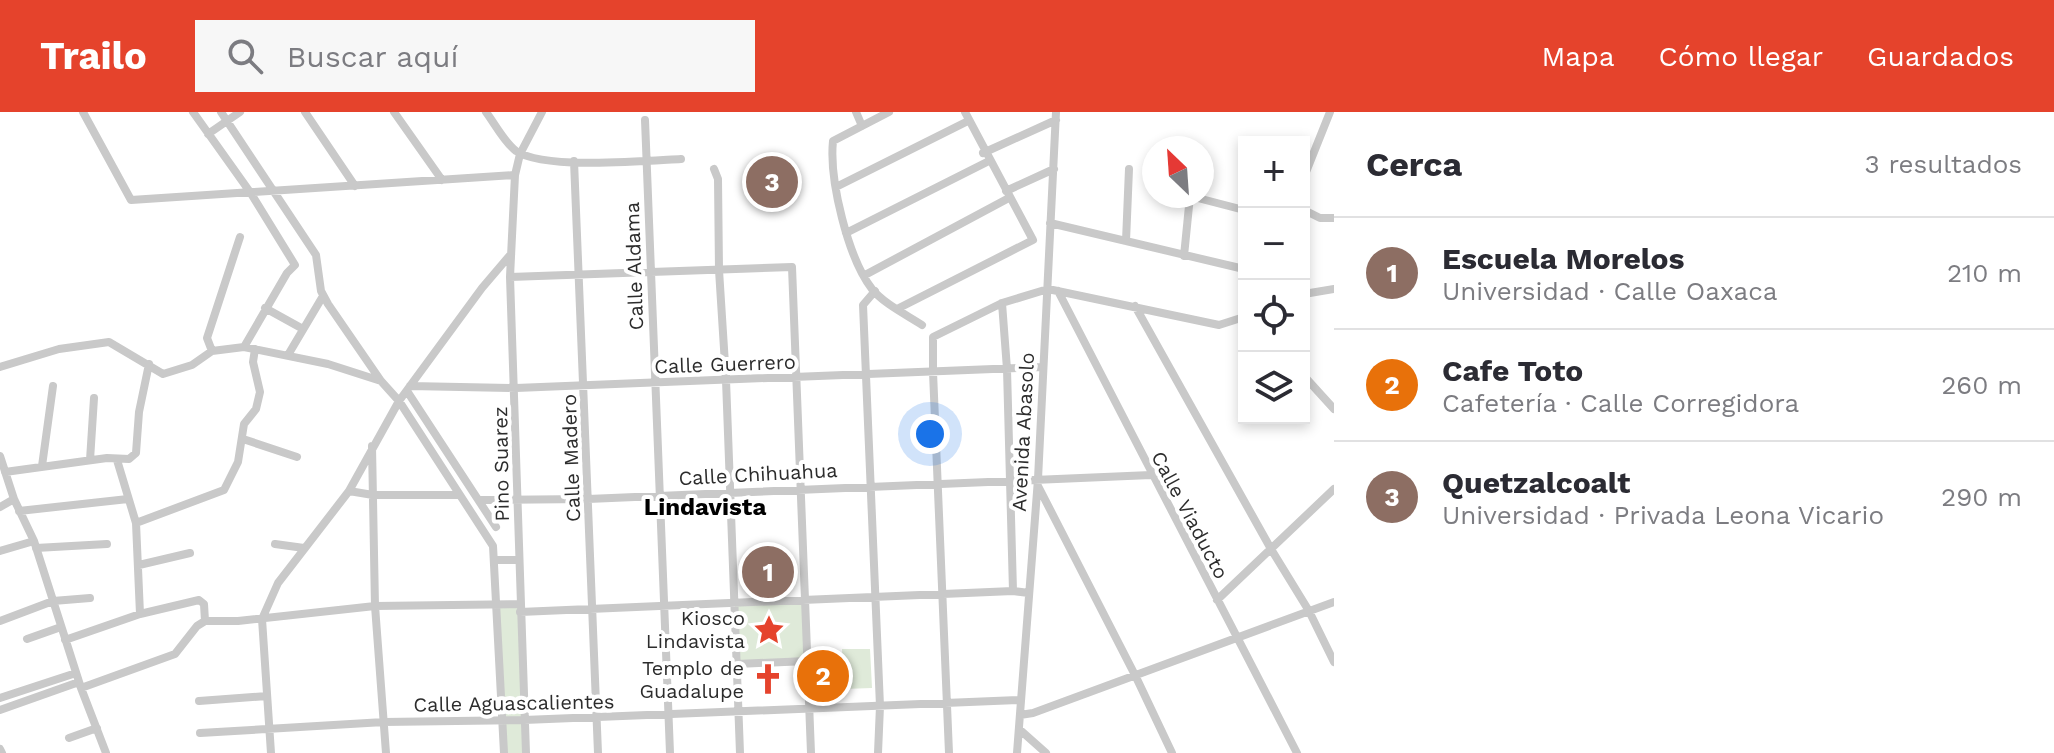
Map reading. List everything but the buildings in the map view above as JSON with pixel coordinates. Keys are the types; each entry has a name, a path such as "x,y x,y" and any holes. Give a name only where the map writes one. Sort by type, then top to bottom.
{"street":[{"path":"83,112 131,200 515,175"},
{"path":"193,112 250,192 295,265 265,308 244,347"},
{"path":"208,134 224,116 240,112"},
{"path":"305,112 355,186"},
{"path":"394,112 442,180"},
{"path":"486,112 512,148 520,154 543,161 681,159"},
{"name":"Pino Suarez","path":"526,753 510,277 515,175 520,154 542,112"},
{"path":"856,112 862,126"},
{"path":"889,112 833,141 836,187 846,233 865,275 875,291 922,325"},
{"path":"1310,162 1330,112"},
{"path":"836,187 965,114 1031,241 897,309"},
{"path":"224,116 316,255 323,296 381,381 399,401 493,546 504,753"},
{"path":"846,233 1056,116"},
{"name":"Avenida Abasolo","path":"1017,753 1038,482 1042,367 1053,290 1050,223 1056,116"},
{"name":"Calle Aldama","path":"645,120 670,753"},
{"name":"Calle Madero","path":"574,161 598,753"},
{"path":"714,169 718,179 719,270 740,753"},
{"path":"865,275 1054,169"},
{"path":"1126,241 1129,169"},
{"path":"1214,202 1238,208"},
{"path":"1184,256 1189,208"},
{"path":"1310,213 1320,218 1334,218"},
{"path":"1050,223 1238,268"},
{"path":"212,351 207,338 240,237"},
{"path":"271,753 262,619 278,583 349,491 372,446 408,388 511,253"},
{"path":"510,277 792,267 811,753"},
{"path":"949,753 933,337 1002,303 1053,290 1219,325 1238,319"},
{"name":"Calle Viaducto","path":"1053,290 1297,753"},
{"path":"1310,293 1333,290"},
{"path":"875,291 863,305 880,706 878,753"},
{"path":"288,355 323,296"},
{"path":"1002,303 1007,369 1013,591"},
{"path":"1135,306 1309,611 1334,662"},
{"path":"265,308 303,329"},
{"path":"0,367 59,349 109,342 163,374 192,365 212,351 244,347 328,364 381,381"},
{"path":"136,523 224,490 238,462 244,424 256,409 260,392 253,362 255,349"},
{"path":"5,472 107,458 129,459 136,453 139,412 149,364"},
{"name":"Calle Guerrero","path":"408,388 584,386 1042,367"},
{"path":"1310,383 1334,409"},
{"path":"42,466 53,386"},
{"path":"408,388 496,527"},
{"path":"90,460 94,398"},
{"path":"243,439 297,457"},
{"path":"372,446 375,606 386,753"},
{"path":"0,456 14,499 35,544 78,681 106,753"},
{"path":"117,460 136,523 140,614"},
{"name":"Calle Chihuahua","path":"480,500 588,499 1151,475"},
{"path":"1038,482 1172,753"},
{"path":"1217,600 1334,489"},
{"path":"349,491 373,495 459,495"},
{"path":"0,507 14,499"},
{"path":"19,511 128,499"},
{"path":"0,551 35,544 107,544"},
{"path":"275,544 304,548"},
{"path":"139,565 190,553"},
{"path":"494,560 519,560"},
{"path":"0,698 78,681 175,654 197,626 205,621 262,619 375,606 496,604 520,608 592,609 806,598 1029,593"},
{"path":"0,621 53,601 90,598"},
{"path":"65,640 140,614 199,600 204,604 205,621"},
{"path":"1020,715 1136,677 1334,602"},
{"path":"27,639 61,627"},
{"path":"737,664 807,661"},
{"path":"0,710 78,681"},
{"path":"199,701 267,696"},
{"name":"Calle Aguascalientes","path":"200,733 384,722 669,715 1021,700"},
{"path":"69,738 97,728"},
{"path":"1019,729 1046,753"}],"green space":[{"path":"804,600 807,661 737,664 735,603"},
{"path":"496,604 520,604 526,753 504,753"},
{"path":"842,649 870,649 872,688 844,689"}],"place":[{"name":"Quetzalcoalt","path":"772,182"},
{"name":"Escuela Morelos","path":"768,572"},
{"name":"Kiosco Lindavista","path":"769,630"},
{"name":"Cafe Toto","path":"823,676"},
{"name":"Templo de Guadalupe","path":"768,679"}],"district":[{"name":"Lindavista","path":"705,507"}]}
